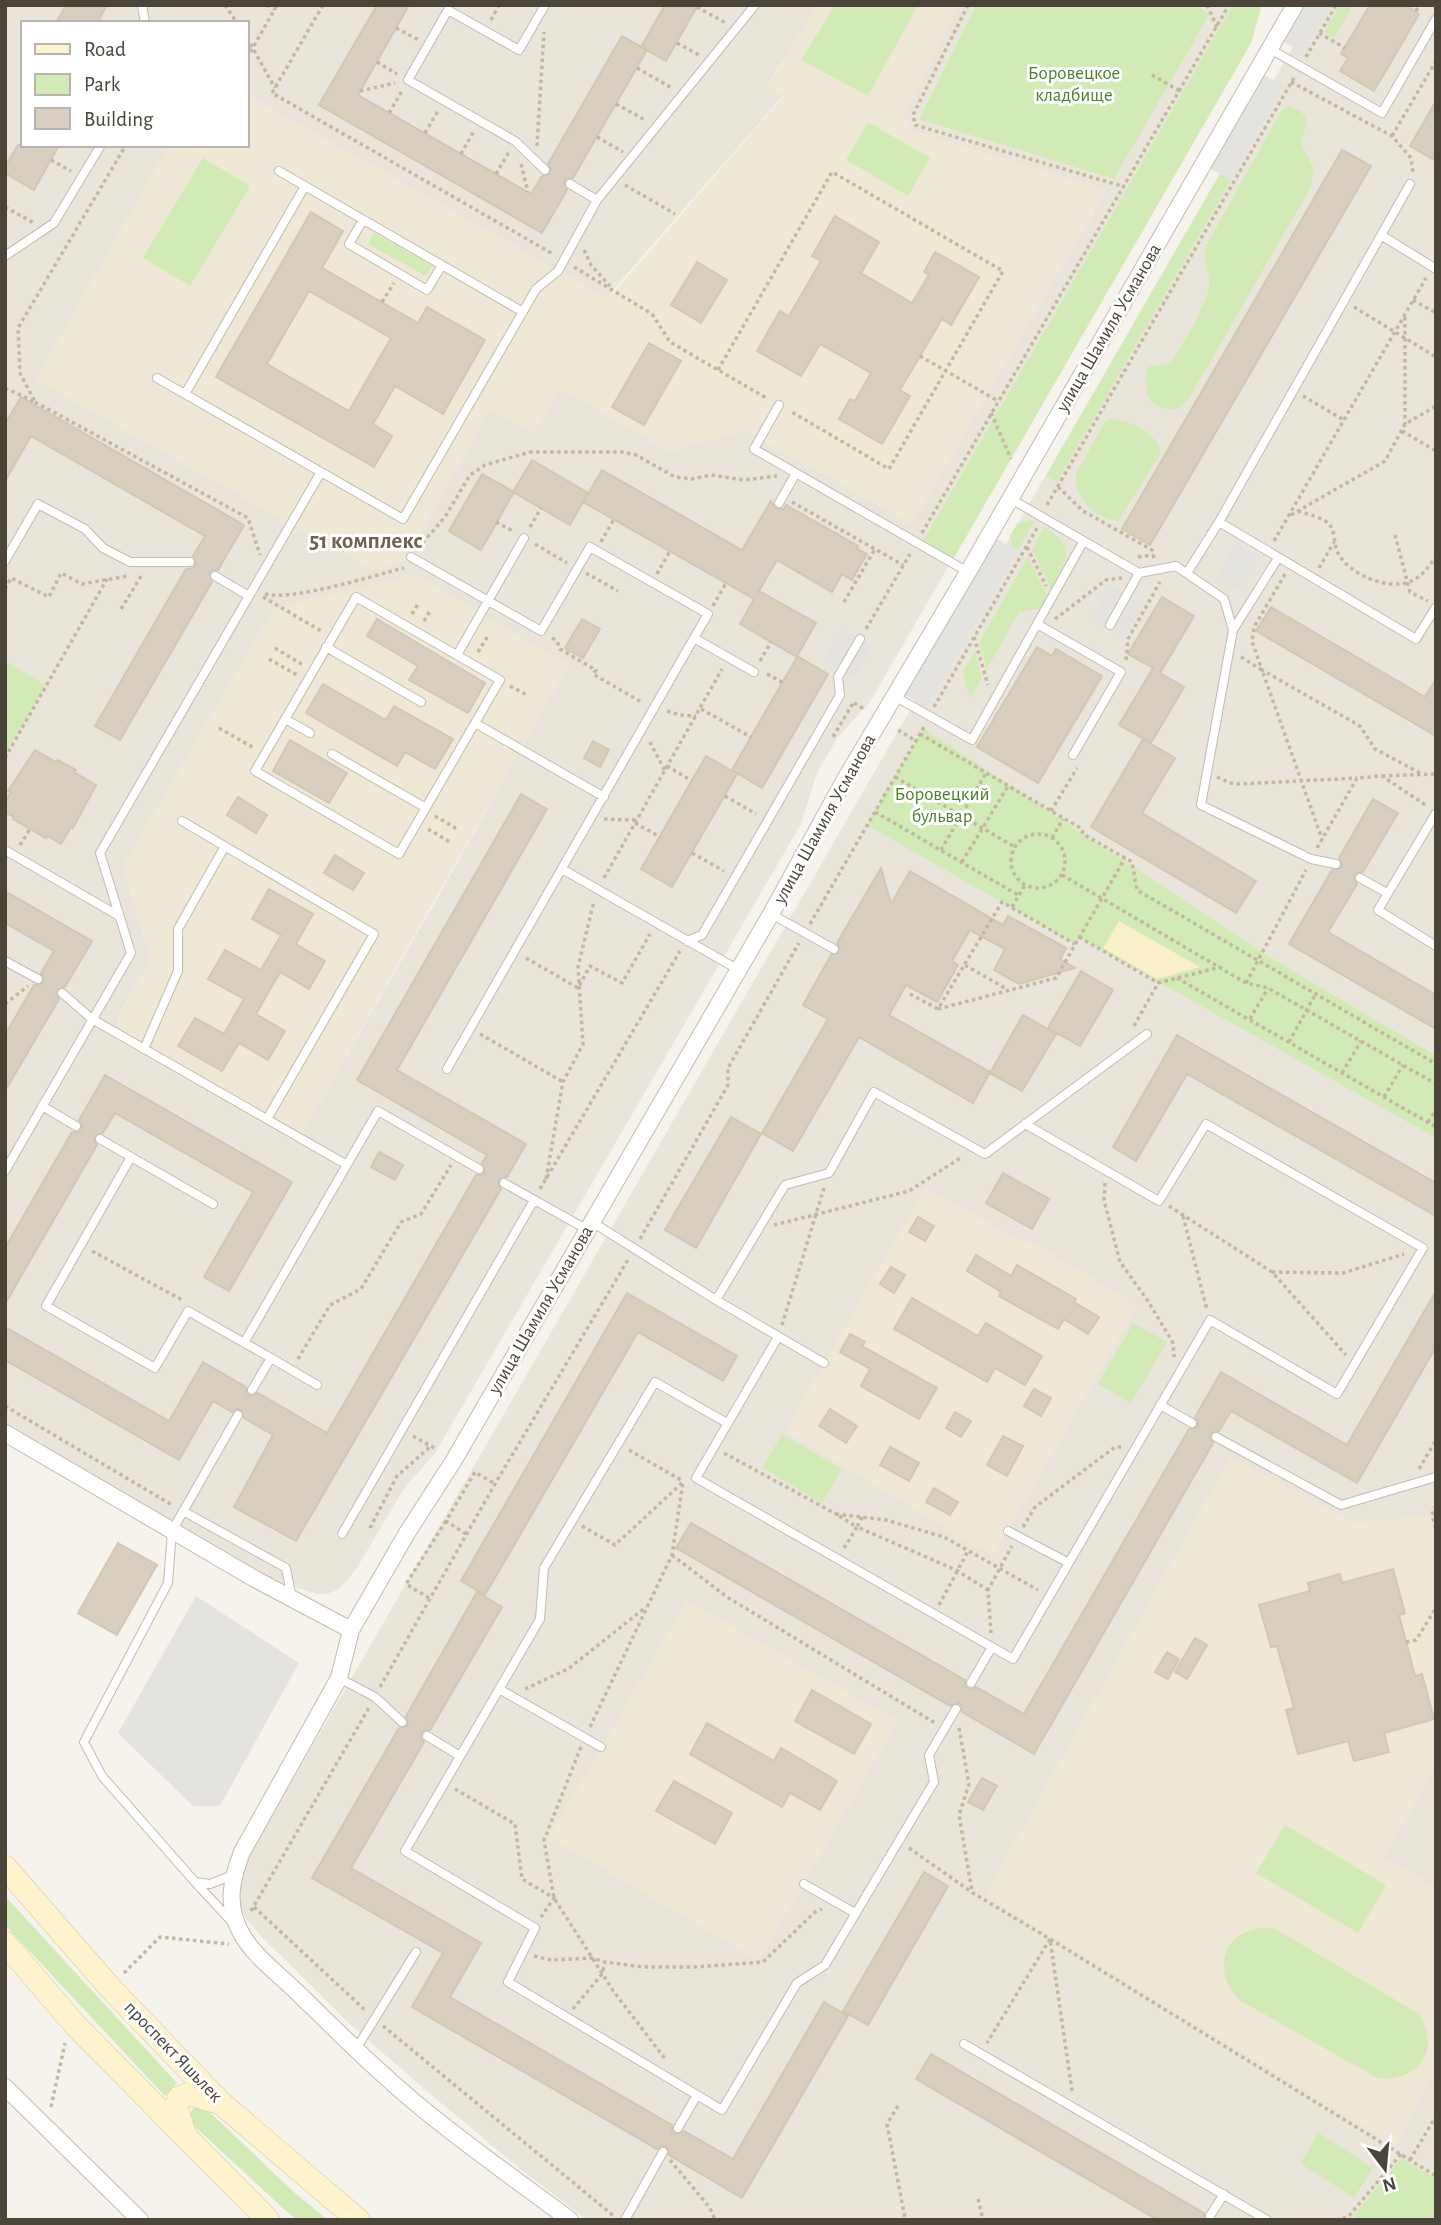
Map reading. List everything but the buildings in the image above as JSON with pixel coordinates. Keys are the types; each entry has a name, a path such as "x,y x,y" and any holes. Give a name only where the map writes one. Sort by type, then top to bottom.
{"main road":[{"name":"проспект Яшьлек","path":"5,1867 113,1991 221,2103 358,2220"},
{"path":"5,1943 76,2026 268,2220"},
{"path":"184,2133 176,2107 179,2098 189,2094 221,2103"}],"street":[{"name":"улица Шамиля Усманова","path":"233,1875 242,1852 339,1678 351,1630 407,1533 444,1479 739,970 844,781 1011,499 1295,5"},
{"path":"5,1433 172,1531 351,1630"},
{"path":"233,1875 231,1895 235,1937 254,1950 356,2049 429,2114 570,2220"},
{"path":"5,2087 140,2220"}],"lane":[{"path":"157,378 403,519 536,289 558,271 597,200 755,5"},
{"path":"545,6 519,50 448,10 408,80 515,141 545,170"},
{"path":"1270,49 1382,113 1436,19"},
{"path":"5,256 54,223 100,147"},
{"path":"279,171 523,312"},
{"path":"570,184 597,200"},
{"path":"1187,573 1219,522 1410,184"},
{"path":"185,394 305,186"},
{"path":"363,220 349,244 428,290 442,265"},
{"path":"1381,235 1434,268"},
{"path":"779,405 754,449 968,572"},
{"path":"5,1171 131,953 100,853 321,472"},
{"path":"779,503 796,473"},
{"path":"1011,499 1139,573 1176,566 1224,599 1233,630"},
{"path":"5,561 38,504 85,529 103,548 130,562 190,562"},
{"path":"1219,522 1416,639 1436,606"},
{"path":"457,655 524,538"},
{"path":"894,696 972,740 1040,626 1052,597 1083,542"},
{"path":"411,557 541,631 590,547 708,614 447,1069"},
{"path":"1278,558 1233,630 1201,805 1311,859 1336,864"},
{"path":"1110,625 1139,573"},
{"path":"215,576 251,593"},
{"path":"356,597 500,680 400,854 255,771 332,637 356,597"},
{"path":"1040,626 1121,672 1073,755"},
{"path":"694,638 755,670"},
{"path":"687,941 702,935 768,821 840,695 838,677 860,639"},
{"path":"326,648 421,702"},
{"path":"285,719 310,733"},
{"path":"475,723 604,797"},
{"path":"332,754 426,809"},
{"path":"1436,813 1378,910 1436,946"},
{"path":"182,821 374,934 267,1119"},
{"path":"144,1049 178,971 178,929 225,846"},
{"path":"5,850 119,916"},
{"path":"562,869 739,970"},
{"path":"1360,878 1387,893"},
{"path":"771,914 834,949"},
{"path":"5,961 38,979"},
{"path":"62,993 92,1019 346,1166"},
{"path":"716,1300 785,1185 829,1173 874,1092 985,1154 1147,1034"},
{"path":"42,1106 76,1126"},
{"path":"244,1343 378,1111 479,1169"},
{"path":"778,1337 695,1478 1013,1659 1210,1320 1337,1394 1423,1248 1206,1124 1159,1200 1025,1124"},
{"path":"100,1139 213,1204"},
{"path":"131,1157 46,1306 155,1368 188,1311 317,1385"},
{"path":"504,1183 534,1200 635,1247 716,1300 824,1363"},
{"path":"342,1534 534,1200"},
{"path":"253,1390 271,1358"},
{"path":"727,1423 654,1382 544,1568 540,1619 405,1851 535,1927 508,1982 722,2110 797,1983 825,1965 934,1782 929,1755 956,1709"},
{"path":"1160,1405 1192,1423"},
{"path":"235,1937 195,1882 102,1776 84,1742 167,1583 172,1531 238,1415"},
{"path":"1216,1437 1341,1505 1436,1477"},
{"path":"183,1511 286,1568 292,1599"},
{"path":"1008,1531 1069,1563"},
{"path":"971,1684 992,1647"},
{"path":"339,1678 375,1697 402,1722"},
{"path":"499,1689 601,1747"},
{"path":"427,1736 460,1756"},
{"path":"195,1882 210,1884 233,1875"},
{"path":"804,1884 855,1913"},
{"path":"356,2049 416,1952"},
{"path":"964,2044 1267,2220"},
{"path":"678,2128 697,2095"},
{"path":"621,2219 663,2152"},
{"path":"1210,2216 1224,2194"}],"path":[{"path":"226,7 234,5"},
{"path":"248,56 275,7 267,5"},
{"path":"323,5 272,93 613,290 652,314 670,342 718,370 889,468 1003,271 832,172 718,370"},
{"path":"968,5 913,115 915,125 1125,187"},
{"path":"1208,5 1217,27"},
{"path":"925,528 1229,5"},
{"path":"933,708 1336,5"},
{"path":"1416,11 1419,5"},
{"path":"536,163 545,6"},
{"path":"697,7 736,29"},
{"path":"396,28 428,46"},
{"path":"1320,33 1345,48"},
{"path":"248,40 275,88"},
{"path":"677,43 709,61"},
{"path":"1392,136 1436,61"},
{"path":"377,62 408,80"},
{"path":"637,68 683,94"},
{"path":"1152,75 1180,91"},
{"path":"360,91 408,80"},
{"path":"389,113 408,80"},
{"path":"1291,82 1392,136 1411,158 1414,169 1410,184"},
{"path":"425,133 444,100"},
{"path":"616,104 657,127"},
{"path":"461,154 480,121"},
{"path":"597,137 632,157"},
{"path":"496,174 515,141"},
{"path":"35,402 20,373 18,328 125,147"},
{"path":"51,160 81,177"},
{"path":"614,179 675,214"},
{"path":"5,207 45,229"},
{"path":"579,233 591,265 613,290"},
{"path":"1268,551 1434,268"},
{"path":"383,302 399,273"},
{"path":"1413,300 1436,313"},
{"path":"1344,301 1436,357"},
{"path":"1405,315 1405,424"},
{"path":"920,356 998,401"},
{"path":"5,388 248,518 265,570"},
{"path":"1294,391 1344,420"},
{"path":"1288,517 1385,461 1405,424 1436,406"},
{"path":"991,413 1012,459"},
{"path":"1401,430 1436,451"},
{"path":"251,593 277,597 406,567 411,557 446,517 470,475 485,465 530,452 622,452 636,455 675,477 692,479 710,475 744,480 796,473"},
{"path":"792,502 903,565"},
{"path":"524,538 541,508"},
{"path":"1298,511 1330,525 1338,553 1351,568 1372,579 1408,583 1418,577 1436,556"},
{"path":"596,550 614,519"},
{"path":"1395,536 1410,592 1436,606"},
{"path":"1313,579 1334,542"},
{"path":"1027,547 1052,597"},
{"path":"845,602 859,572 875,549"},
{"path":"652,582 670,551"},
{"path":"860,639 909,555"},
{"path":"1040,626 1106,580 1122,578 1134,557 1153,555"},
{"path":"1291,565 1254,627 1252,641 1322,839"},
{"path":"578,568 618,591"},
{"path":"5,589 11,578 48,597 61,573 82,584 144,573 121,609"},
{"path":"5,758 107,579"},
{"path":"708,614 726,583"},
{"path":"251,593 332,637"},
{"path":"541,631 557,641 561,649 596,670 593,674 642,703"},
{"path":"472,663 488,636"},
{"path":"974,637 993,703"},
{"path":"771,642 755,670 782,682"},
{"path":"275,648 313,670"},
{"path":"1229,653 1238,655 1360,726 1375,749 1422,774"},
{"path":"269,659 307,681"},
{"path":"500,680 527,695"},
{"path":"853,703 864,709"},
{"path":"700,708 751,737"},
{"path":"372,2017 254,1907 429,1598 728,1086 728,1068 926,723"},
{"path":"643,728 666,769 692,781"},
{"path":"219,729 264,754"},
{"path":"898,730 916,741"},
{"path":"920,734 1064,818 1082,829 1083,834 1132,862 1137,890 1436,1064"},
{"path":"1051,811 1077,767 1073,755"},
{"path":"1207,772 1230,783 1357,778"},
{"path":"941,850 986,773"},
{"path":"1382,776 1436,774"},
{"path":"895,777 1015,847"},
{"path":"962,863 1008,786"},
{"path":"725,796 768,821"},
{"path":"426,809 457,829"},
{"path":"875,812 1018,895"},
{"path":"591,818 636,821 660,837"},
{"path":"1052,838 1064,818"},
{"path":"418,823 450,842"},
{"path":"14,855 30,829"},
{"path":"1032,835 1052,838 1064,855 1062,874 1057,881 1045,887 1025,884 1019,880 1012,868 1012,853 1015,847 1032,835"},
{"path":"692,853 735,877"},
{"path":"910,994 938,1009 1056,978 1125,858"},
{"path":"1062,874 1246,983 1270,989 1436,1084"},
{"path":"1012,907 1025,884"},
{"path":"938,1009 1002,902 1075,944"},
{"path":"515,952 578,988 590,965 622,983 656,923"},
{"path":"1079,937 1158,983 1220,967"},
{"path":"534,1200 687,941"},
{"path":"965,965 1009,991"},
{"path":"1177,978 1436,1127"},
{"path":"5,1004 38,979"},
{"path":"1116,1057 1158,983"},
{"path":"1252,1021 1270,989"},
{"path":"1289,1042 1315,995"},
{"path":"470,1029 563,1082"},
{"path":"1342,1073 1361,1041"},
{"path":"1384,1097 1403,1065"},
{"path":"1428,1122 1436,1109"},
{"path":"758,1229 909,1191 958,1157 985,1154"},
{"path":"292,1370 330,1305 362,1289 401,1222 421,1213 456,1156"},
{"path":"1106,1170 1104,1200 1120,1262 1149,1301 1173,1343 1175,1379"},
{"path":"778,1337 829,1173"},
{"path":"1210,1320 1181,1213 1272,1272 1354,1365"},
{"path":"81,1245 183,1300 188,1311"},
{"path":"1272,1272 1343,1273 1423,1248"},
{"path":"5,1406 183,1511"},
{"path":"370,1528 397,1476 434,1447 403,1430"},
{"path":"1410,1484 1436,1440"},
{"path":"618,1444 683,1482"},
{"path":"992,1647 988,1590 1035,1507 1115,1447 1137,1446"},
{"path":"713,1447 857,1527 957,1570 988,1590"},
{"path":"429,1598 406,1584 446,1521 473,1471 495,1484"},
{"path":"572,1521 615,1545 683,1482"},
{"path":"683,1482 671,1555 585,1738 544,1840 554,1898 602,1974 686,2088"},
{"path":"1436,1504 1432,1515 1436,1530"},
{"path":"836,1514 886,1520 944,1536 1049,1596"},
{"path":"838,1559 862,1517"},
{"path":"446,1521 466,1534"},
{"path":"935,1614 968,1551"},
{"path":"671,1555 727,1597 944,1728"},
{"path":"510,1696 568,1669 648,1606"},
{"path":"1406,1642 1416,1640 1436,1608"},
{"path":"956,1709 970,1784 959,1815 972,1891"},
{"path":"444,1783 515,1824 522,1879 554,1898"},
{"path":"899,1840 972,1891 1436,2176"},
{"path":"535,1927 554,1898"},
{"path":"522,1954 551,1960 592,1958 643,1967 695,1968 763,1962 815,1912 837,1903"},
{"path":"123,1972 160,1937 235,1937"},
{"path":"981,2053 1050,1939"},
{"path":"1050,1939 1074,2107"},
{"path":"568,2018 576,2003 602,1974 605,1962"},
{"path":"379,2023 621,2219"},
{"path":"47,2126 66,2034"},
{"path":"898,2106 887,2124 905,2218"},
{"path":"1410,2160 1436,2116"},
{"path":"663,2152 710,2208 715,2220"},
{"path":"1336,2220 1350,2218 1401,2154"},
{"path":"978,2199 983,2220"}],"shaded area":[{"path":"5,5 819,5 767,85 784,95 608,299 248,96 248,21 21,21 21,147 169,147 36,380 404,561 490,410 560,388 669,451 746,430 912,524 1106,190 915,132 903,117 959,5 976,5 919,119 1209,15 1197,5 1262,5 1251,43 870,702 838,737 817,773 801,824 434,1455 405,1487 358,1566 337,1590 317,1594 276,1581 5,1425","holes":["415,575 568,665 296,1143 115,1039 121,1028 118,1016 151,959 123,867 274,609 280,611"]},
{"path":"819,5 959,5 903,117 915,132 1106,189 912,525 747,430 669,451 560,388 534,434 490,410 404,561 373,571 36,380 169,147 248,147 248,96 608,299 784,96 767,86"},
{"path":"1295,5 1331,5 1305,50 1277,38"},
{"path":"1317,5 1436,5 1436,2220 587,2220 519,2168 353,2027 266,1941 246,1919 241,1908 241,1877 250,1854"},
{"path":"1258,71 1284,86 1231,180 1204,165"},
{"path":"990,535 1018,551 927,707 897,691"},
{"path":"1236,543 1259,556 1240,591 1217,578"},
{"path":"415,575 569,665 296,1143 115,1039 121,1028 118,1017 151,959 123,867 274,609 280,611 285,605"},
{"path":"1110,585 1144,604 1125,638 1091,619"},
{"path":"842,629 872,646 854,678 824,660"},
{"path":"926,1187 1023,1242 1034,1243 1138,1306 993,1557 785,1431"},
{"path":"1231,1456 1356,1523 1436,1514 1436,1765 1385,1857 1436,1888 1436,2070 1396,2145 985,1895"},
{"path":"196,1596 299,1663 220,1806 193,1806 118,1733"},
{"path":"687,1600 898,1721 759,1961 549,1837"}],"green space":[{"path":"835,5 918,5 868,96 801,60"},
{"name":"Боровецкое кладбище","path":"976,5 1197,5 1209,15 1114,179 919,119"},
{"path":"1233,5 1261,7 1251,43 954,558 923,541"},
{"path":"1340,5 1353,5 1334,38 1324,32"},
{"path":"1289,106 1301,111 1307,121 1301,142 1313,168 1311,187 1188,400 1178,409 1160,407 1147,392 1147,367 1168,363 1173,359 1191,330 1209,286 1205,248 1281,111"},
{"path":"868,122 930,158 908,196 846,160"},
{"path":"203,158 250,186 190,286 143,258"},
{"path":"1220,174 1231,180 1057,482 1046,476"},
{"path":"374,233 432,266 426,276 368,244"},
{"path":"1111,419 1142,429 1154,439 1161,453 1118,521 1094,512 1082,499 1076,483 1076,474 1105,422"},
{"path":"1031,520 1034,522 1018,551 1012,546 1010,536 1017,524"},
{"path":"1044,527 1062,541 1066,555 1051,589 1032,550"},
{"path":"1028,556 1047,596 1041,608 1019,612 987,669 979,643"},
{"path":"975,651 982,678 970,698 963,672"},
{"path":"5,661 46,685 5,754"},
{"name":"Боровецкий бульвар","path":"923,728 1263,953 1436,1056 1436,1138 1079,937 1075,944 867,825"},
{"path":"1133,1323 1167,1342 1131,1403 1098,1384"},
{"path":"782,1434 842,1469 822,1503 762,1468"},
{"path":"1285,1825 1386,1885 1358,1933 1256,1873"},
{"path":"5,1896 177,2083 165,2096 5,1925"},
{"path":"1274,1928 1419,2014 1428,2039 1423,2060 1406,2074 1379,2079 1239,2000 1225,1977 1224,1959 1232,1942 1246,1932"},
{"path":"195,2106 203,2106 295,2193 328,2220 297,2220 285,2210 191,2123 190,2114"},
{"path":"1319,2133 1373,2168 1354,2198 1300,2163"},
{"path":"1402,2158 1436,2179 1436,2220 1359,2220 1353,2216"}],"sand":[{"path":"1119,921 1200,967 1157,979 1103,948"}],"district":[{"name":"51 комплекс","path":"366,541"}]}
